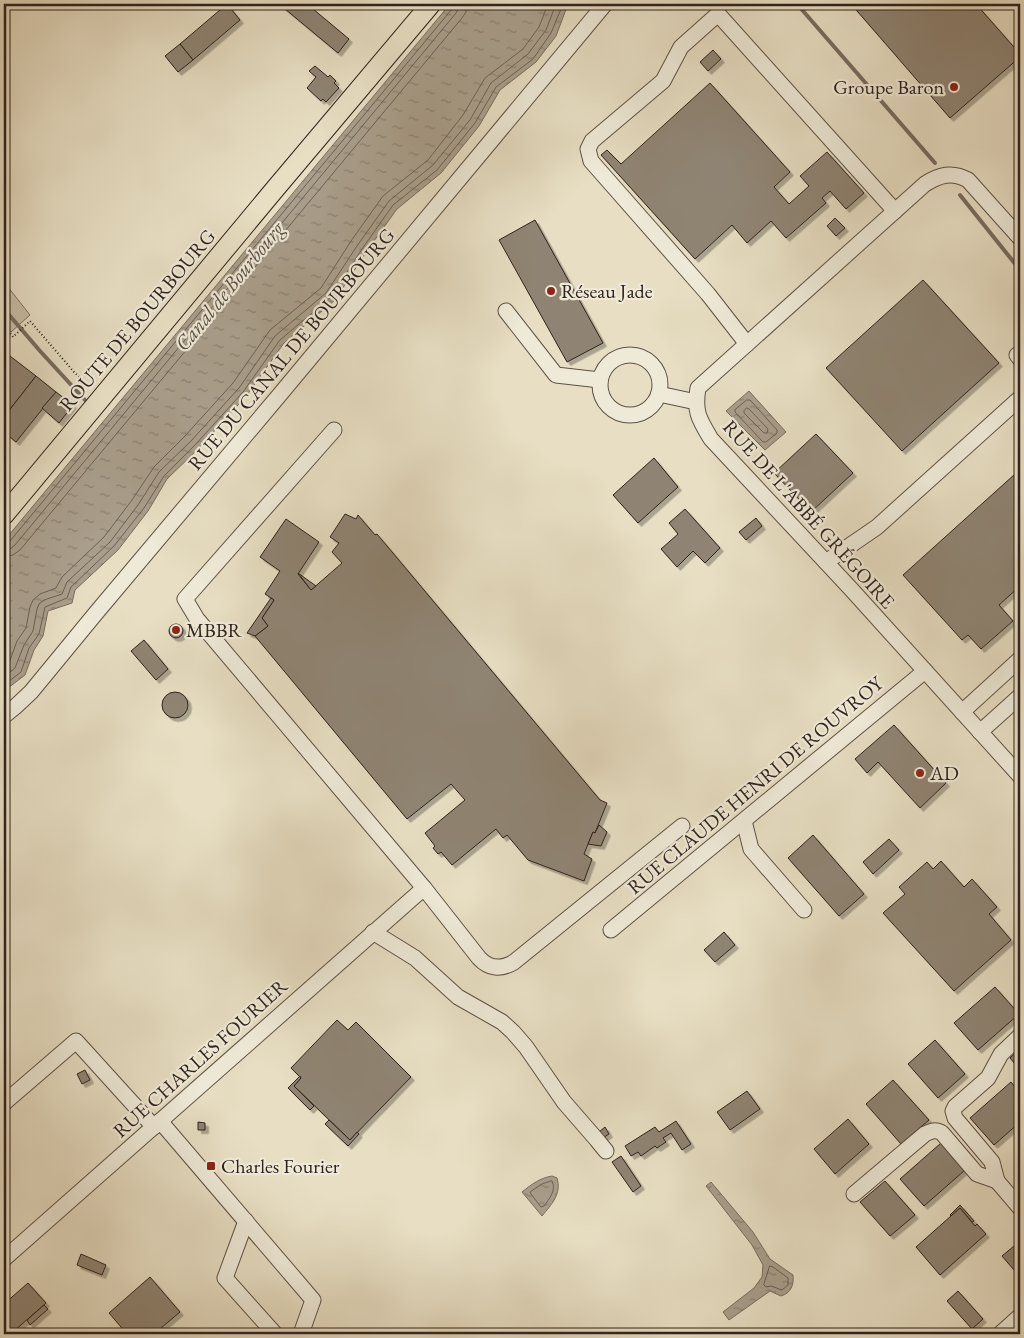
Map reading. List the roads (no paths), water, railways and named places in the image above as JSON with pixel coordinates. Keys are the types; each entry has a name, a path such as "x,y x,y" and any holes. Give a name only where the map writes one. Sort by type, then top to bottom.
{"main road":[{"name":"ROUTE DE BOURBOURG","path":"304,154 415,4"},
{"name":"ROUTE DE BOURBOURG","path":"4,515 431,4"}],"street":[{"name":"RUE DU CANAL DE BOURBOURG","path":"4,716 31,692 605,4"},
{"path":"747,344 708,294 591,161 588,149 592,141 664,80 681,47 718,14 895,211"},
{"path":"659,394 696,402 698,388 929,181 946,174 964,178 971,183 1020,238"},
{"path":"506,311 556,374 600,380"},
{"path":"637,355 651,362 656,369 660,385 659,394 649,409 632,415 622,415 614,411 602,398 600,380 603,370 609,362 617,357 637,355"},
{"path":"826,562 877,527 1020,398"},
{"name":"RUE DE L'ABBÉ GRÉGOIRE","path":"696,402 699,419 711,439 826,562 1020,776"},
{"path":"334,430 184,599 197,619 424,888 483,962 493,967 505,967 514,962 682,826"},
{"path":"962,712 1020,660"},
{"name":"RUE CLAUDE HENRI DE ROUVROY","path":"611,930 925,671"},
{"path":"980,732 1020,696"},
{"path":"744,821 751,849 804,910"},
{"name":"RUE CHARLES FOURIER","path":"4,1259 424,888"},
{"path":"373,932 415,958 458,997 502,1022 513,1032 526,1047 564,1102 606,1151"},
{"path":"1020,1036 1001,1054 988,1078 952,1111 955,1118 992,1162 997,1181 1020,1208"},
{"path":"4,1103 76,1041 157,1124 246,1221 313,1300 301,1334"},
{"path":"854,1194 925,1134 934,1130 942,1133 977,1174 997,1181"},
{"path":"246,1221 225,1278 275,1334"},
{"path":"1000,1334 1020,1316"}],"water":[{"name":"Canal de Bourbourg","path":"450,4 568,4 556,36 536,62 500,90 479,126 441,173 397,209 335,300 284,343 247,395 199,448 167,479 148,511 118,550 75,590 72,603 48,611 43,636 34,650 25,675 4,691 4,541"},
{"path":"749,391 786,432 765,450 726,411"},
{"path":"552,1176 557,1178 557,1194 542,1216 522,1192 536,1182"},
{"path":"711,1182 753,1232 770,1259 793,1275 792,1285 787,1293 781,1296 770,1291 729,1320 723,1312 754,1288 762,1277 763,1265 752,1245 706,1186"}],"waterway":[{"path":"797,4 935,163"},
{"path":"960,195 1020,270"},
{"path":"4,309 85,400"}],"place":[{"name":"Groupe Baron","path":"954,87"},
{"name":"Réseau Jade","path":"551,291"},
{"name":"MBBR","path":"176,630"},
{"name":"AD","path":"920,773"},
{"name":"Charles Fourier","path":"211,1166"}]}
